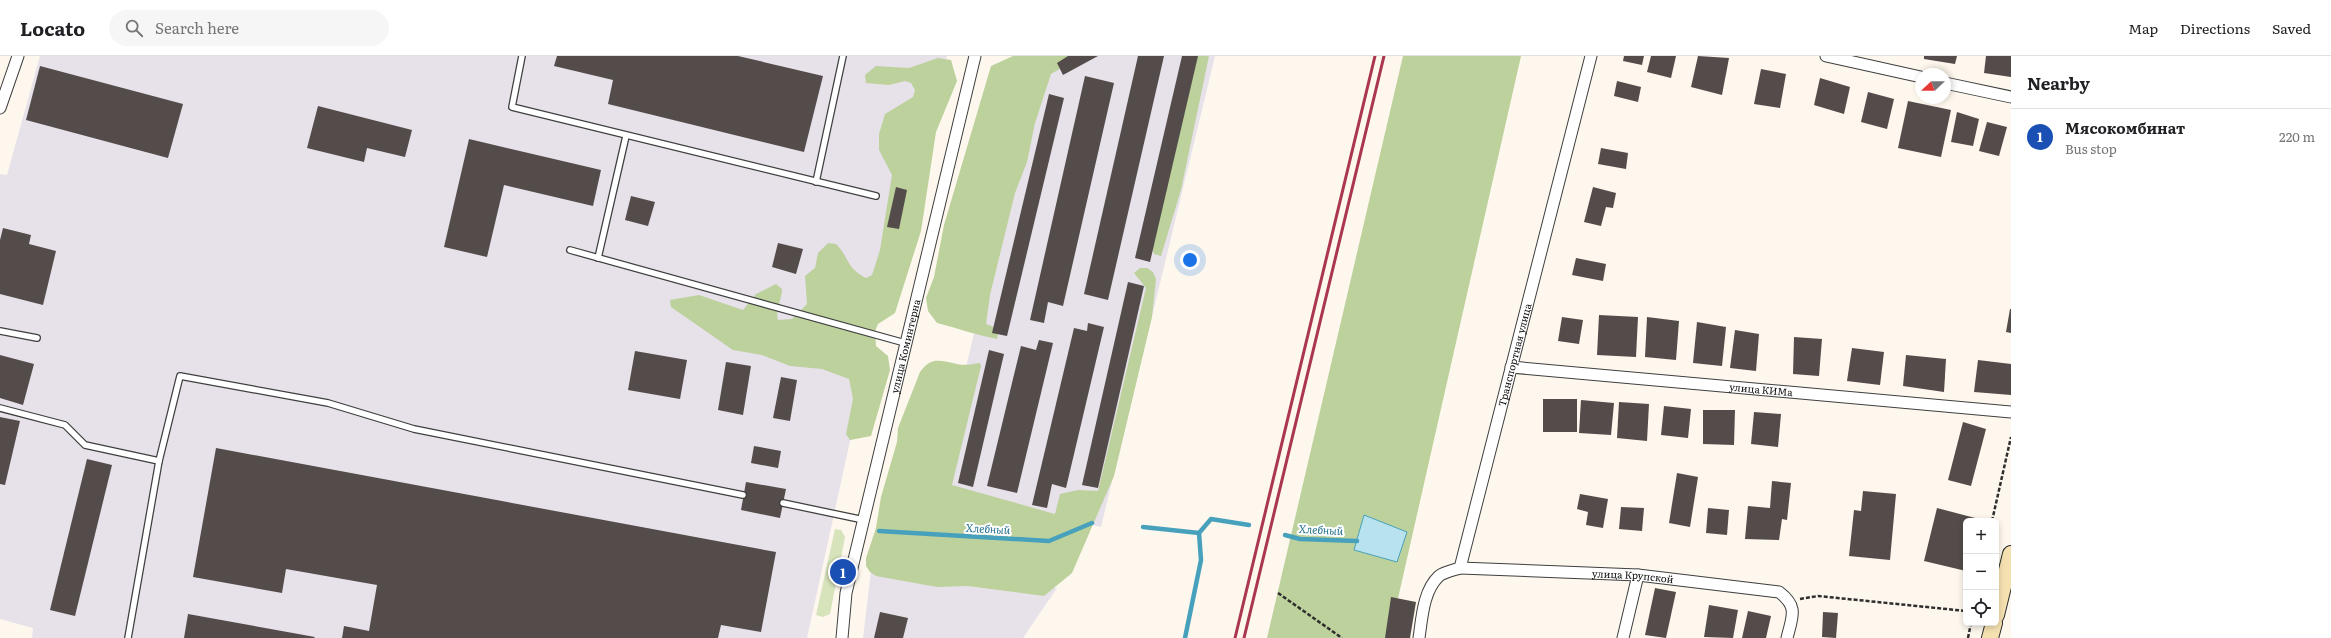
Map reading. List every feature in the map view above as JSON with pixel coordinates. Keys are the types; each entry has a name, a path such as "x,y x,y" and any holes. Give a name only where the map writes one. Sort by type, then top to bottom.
{"street":[{"path":"0,108 18,56"},
{"name":"улица Коминтерна","path":"842,638 846,593 975,56"},
{"name":"Транспортная улица","path":"1460,568 1510,367 1591,56"},
{"path":"1826,56 1915,76"},
{"path":"1951,84 2011,97"},
{"name":"улица КИМа","path":"1510,367 2011,412"},
{"path":"1999,607 2008,582 2011,554"},
{"path":"1419,638 1423,610 1429,592 1440,576 1460,568"},
{"name":"улица Крупской","path":"1460,568 1638,575 1779,592 1789,600"},
{"path":"1623,638 1638,575"},
{"path":"1787,638 1793,613 1789,600"},
{"path":"1990,638 1993,626"}],"lane":[{"path":"522,56 512,107 876,196"},
{"path":"816,182 843,56"},
{"path":"598,258 626,136"},
{"path":"570,250 905,343"},
{"path":"0,331 37,338"},
{"path":"128,638 159,461 180,376 328,403 414,429 743,495"},
{"path":"0,408 65,425 85,445 159,461"},
{"path":"783,503 864,520"}],"path":[{"path":"1993,518 2011,437"},
{"path":"1278,593 1342,638"},
{"path":"1789,600 1818,596 1963,611"},
{"path":"1968,638 1970,626"}],"shaded area":[{"path":"40,56 947,56 867,363 807,638 32,638 33,628 0,619 0,174 7,175"},
{"path":"1040,56 1215,56 1101,527 937,489"},
{"path":"872,562 1057,588 1023,638 863,638"}],"green space":[{"path":"1013,56 1082,56 1051,74 1035,123 1027,162 1015,193 990,295 986,324 999,329 997,339 937,323 928,311 926,298 934,277 944,225 991,66"},
{"path":"1192,56 1209,56 1181,190 1161,256 1154,254 1150,244"},
{"path":"1403,56 1521,56 1389,638 1267,638"},
{"path":"938,58 951,60 957,81 936,132 921,231 895,313 878,324 875,331 876,346 888,356 890,370 871,436 850,440 846,434 853,399 849,379 822,369 790,366 762,355 733,350 671,307 670,300 699,295 743,310 756,294 776,284 782,289 777,312 778,320 792,319 807,304 805,276 815,268 818,253 828,243 836,244 854,270 859,274 866,278 872,275 880,250 892,175 879,150 879,134 885,114 913,97 915,90 911,83 905,81 889,85 866,83 865,75 876,66 909,68"},
{"path":"1140,268 1147,268 1153,272 1156,279 1152,317 1114,476 1072,573 1044,596 968,586 937,587 876,576 870,572 866,566 866,558 876,528 881,497 897,442 898,428 920,372 924,367 932,362 941,361 963,365 980,363 981,366 952,485 1055,514 1060,494 1078,490 1098,491 1146,288 1134,273"},
{"path":"835,529 841,530 845,537 830,614 823,617 816,615"}],"water":[{"path":"1364,515 1407,532 1397,562 1354,550"}],"building":[{"path":"557,56 738,56 823,76 804,152 608,104 613,80 554,66"},
{"path":"1068,56 1098,56 1063,75 1057,63"},
{"path":"1138,56 1164,56 1108,300 1084,294"},
{"path":"1182,56 1198,56 1150,262 1135,258"},
{"path":"1624,56 1644,56 1642,65 1623,61"},
{"path":"1651,56 1676,56 1671,78 1647,72"},
{"path":"1698,56 1729,58 1722,95 1691,87"},
{"path":"1924,56 1957,56 1955,64 1924,59"},
{"path":"1986,56 2011,56 2011,77 1984,73"},
{"path":"40,66 183,104 168,158 26,120"},
{"path":"1761,69 1786,74 1780,108 1754,104"},
{"path":"1085,76 1114,83 1063,306 1048,302 1044,323 1030,320"},
{"path":"1820,78 1850,87 1844,114 1814,105"},
{"path":"1617,81 1641,87 1638,102 1614,96"},
{"path":"1868,92 1894,99 1887,129 1861,122"},
{"path":"1049,94 1064,98 1007,336 992,333"},
{"path":"1908,101 1915,102 1915,104 1922,104 1951,110 1941,157 1898,148"},
{"path":"318,106 412,130 405,157 367,148 364,162 307,148"},
{"path":"1957,112 1979,119 1973,146 1951,142"},
{"path":"1987,122 2007,127 1999,156 1979,151"},
{"path":"469,139 601,170 593,206 504,185 487,257 444,247"},
{"path":"1601,148 1628,153 1626,169 1598,164"},
{"path":"896,187 907,190 899,229 887,227"},
{"path":"1593,187 1616,193 1613,208 1606,207 1601,226 1584,222"},
{"path":"631,196 655,202 648,226 625,220"},
{"path":"3,228 31,235 29,244 56,251 43,305 0,294 0,240"},
{"path":"778,243 803,249 796,274 772,267"},
{"path":"1576,258 1606,264 1603,281 1572,275"},
{"path":"1128,282 1144,286 1098,488 1082,485"},
{"path":"2011,309 2011,333 2006,332"},
{"path":"1599,315 1638,317 1636,357 1597,355"},
{"path":"1562,317 1583,320 1579,344 1558,341"},
{"path":"1647,317 1679,321 1676,360 1645,357"},
{"path":"1697,322 1726,327 1722,366 1693,363"},
{"path":"1088,323 1104,327 1066,488 1052,484 1047,508 1032,505 1074,328 1087,331"},
{"path":"1735,330 1759,334 1756,371 1730,368"},
{"path":"1794,337 1822,339 1819,376 1793,374"},
{"path":"1039,340 1053,343 1017,493 987,486 1021,346 1036,350"},
{"path":"1852,348 1884,352 1880,385 1847,381"},
{"path":"989,350 1004,354 973,487 958,483"},
{"path":"635,351 687,360 680,399 628,390"},
{"path":"0,355 34,364 23,405 0,398"},
{"path":"1906,355 1946,359 1944,392 1903,386"},
{"path":"1978,360 2011,364 2011,395 1974,392"},
{"path":"726,362 751,366 743,415 718,410"},
{"path":"781,377 797,380 790,421 773,418"},
{"path":"1543,399 1577,399 1577,432 1543,432"},
{"path":"1581,400 1614,403 1611,435 1579,433"},
{"path":"1619,402 1649,404 1647,441 1617,438"},
{"path":"1664,406 1691,409 1688,438 1661,435"},
{"path":"1703,410 1735,410 1734,445 1703,444"},
{"path":"1754,412 1781,414 1778,447 1751,444"},
{"path":"0,417 20,421 5,485 0,484"},
{"path":"1963,422 1986,429 1971,486 1948,480"},
{"path":"754,446 781,451 778,468 751,463"},
{"path":"216,448 776,552 761,632 721,625 718,638 342,638 344,626 369,631 377,585 286,569 282,593 193,577"},
{"path":"87,459 112,465 75,616 50,610"},
{"path":"1677,473 1698,477 1690,527 1669,523"},
{"path":"1772,481 1791,483 1787,520 1782,519 1779,540 1745,539 1748,506 1770,508"},
{"path":"746,482 786,489 780,518 741,510"},
{"path":"1863,491 1896,494 1890,560 1849,556 1854,510 1861,511"},
{"path":"1580,494 1608,499 1603,528 1586,525 1588,512 1577,509"},
{"path":"1621,507 1644,508 1642,531 1619,529"},
{"path":"1708,508 1729,510 1727,535 1706,533"},
{"path":"1937,508 1975,518 1963,518 1963,570 1924,561"},
{"path":"1655,588 1676,592 1666,638 1645,635"},
{"path":"1391,597 1416,602 1410,638 1385,638"},
{"path":"1709,605 1738,610 1733,638 1704,637"},
{"path":"1748,611 1771,616 1766,638 1742,638"},
{"path":"880,612 908,618 903,638 874,638"},
{"path":"1823,612 1838,613 1836,638 1822,637"},
{"path":"188,614 315,637 184,638"}],"waterway":[{"name":"Хлебный","path":"1143,527 1199,533 1211,519 1249,525"},
{"name":"Хлебный","path":"879,531 1049,541 1092,523"},
{"path":"1185,638 1201,560 1199,533"},
{"name":"Хлебный","path":"1285,535 1300,539 1357,541"}],"railway":[{"path":"1235,638 1375,56"},
{"path":"1244,638 1384,56"}],"place":[{"name":"Мясокомбинат","path":"843,572"}]}
